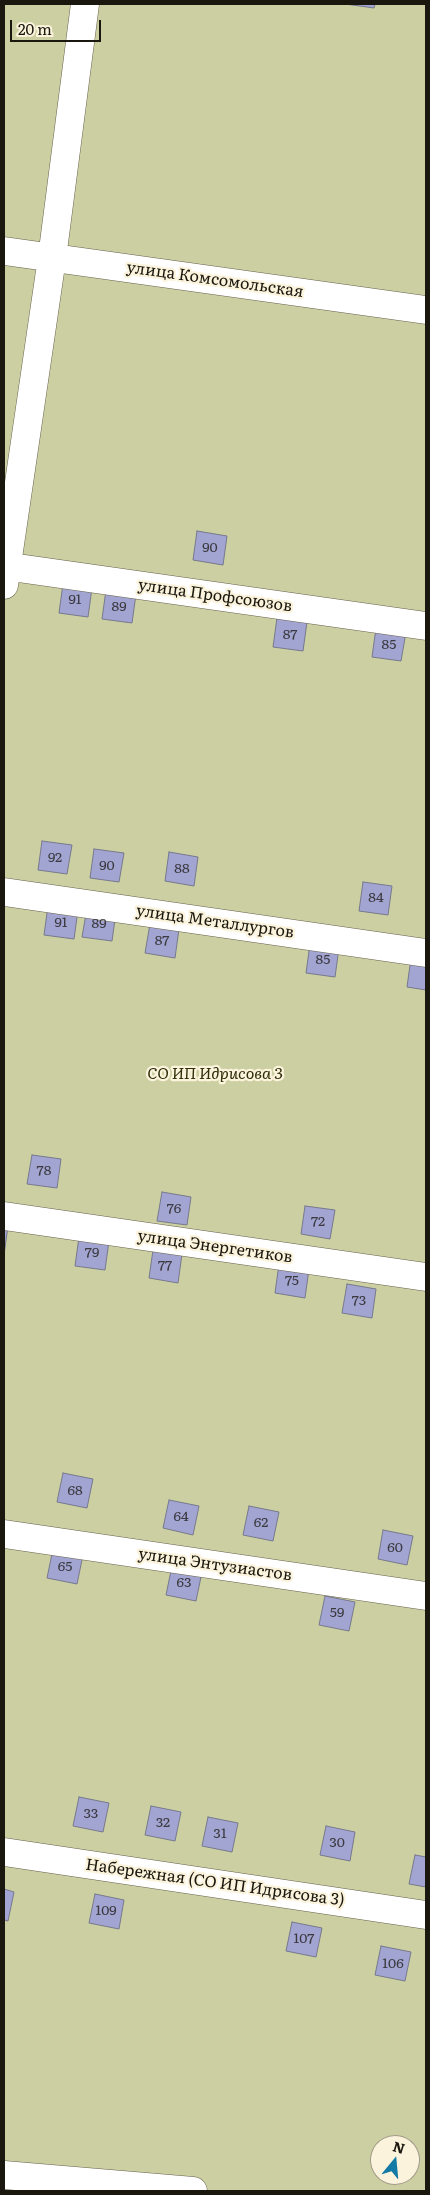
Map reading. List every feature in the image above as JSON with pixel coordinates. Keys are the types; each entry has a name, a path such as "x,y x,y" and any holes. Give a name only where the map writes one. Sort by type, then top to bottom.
{"street":[{"path":"5,572 52,258 85,4"},
{"name":"улица Комсомольская","path":"4,251 426,310"},
{"name":"улица Профсоюзов","path":"5,572 426,626"},
{"name":"улица Металлургов","path":"4,892 426,953"},
{"name":"улица Энергетиков","path":"4,1216 426,1277"},
{"name":"улица Энтузиастов","path":"4,1534 426,1596"},
{"name":"Набережная (СО ИП Идрисова 3)","path":"4,1852 426,1915"},
{"path":"4,2174 193,2191"}],"green space":[{"name":"СО ИП Идрисова 3","path":"4,4 426,4 426,2191 4,2191"}],"building":[{"path":"345,4 375,4 374,8"},
{"path":"197,531 227,536 223,565 193,560"},
{"path":"63,584 92,588 88,617 59,613"},
{"path":"106,590 136,594 132,623 102,619"},
{"path":"277,618 307,622 303,651 273,647"},
{"path":"376,628 406,632 401,661 372,657"},
{"path":"42,841 72,845 67,874 38,870"},
{"path":"94,849 124,853 119,882 90,878"},
{"path":"169,852 198,857 194,886 165,881"},
{"path":"363,882 392,886 388,915 359,911"},
{"path":"48,906 78,910 74,939 44,935"},
{"path":"87,908 116,912 112,941 82,937"},
{"path":"150,924 179,929 175,958 145,953"},
{"path":"310,944 339,948 335,977 306,973"},
{"path":"411,958 426,960 426,990 407,987"},
{"path":"32,1155 61,1159 57,1188 27,1184"},
{"path":"162,1192 191,1197 187,1225 157,1221"},
{"path":"305,1206 335,1210 330,1239 301,1234"},
{"path":"4,1226 8,1226 4,1255"},
{"path":"79,1237 109,1241 105,1270 75,1266"},
{"path":"153,1250 182,1254 178,1283 149,1278"},
{"path":"279,1264 309,1269 305,1298 275,1293"},
{"path":"347,1284 376,1289 372,1318 342,1313"},
{"path":"63,1473 93,1479 87,1508 57,1502"},
{"path":"169,1500 199,1506 193,1535 163,1528"},
{"path":"249,1506 279,1512 273,1541 243,1535"},
{"path":"383,1530 413,1536 407,1565 378,1559"},
{"path":"53,1549 83,1555 77,1584 47,1578"},
{"path":"172,1566 202,1572 196,1601 166,1595"},
{"path":"325,1596 355,1602 349,1631 319,1625"},
{"path":"79,1797 109,1803 103,1832 73,1826"},
{"path":"151,1806 181,1812 175,1841 145,1835"},
{"path":"208,1817 238,1823 232,1852 202,1846"},
{"path":"326,1826 355,1832 350,1861 320,1855"},
{"path":"415,1855 426,1857 426,1887 409,1884"},
{"path":"4,1889 14,1892 8,1921 4,1920"},
{"path":"95,1894 124,1900 119,1929 89,1923"},
{"path":"292,1922 322,1928 316,1957 286,1951"},
{"path":"381,1946 411,1952 405,1981 375,1975"}]}
